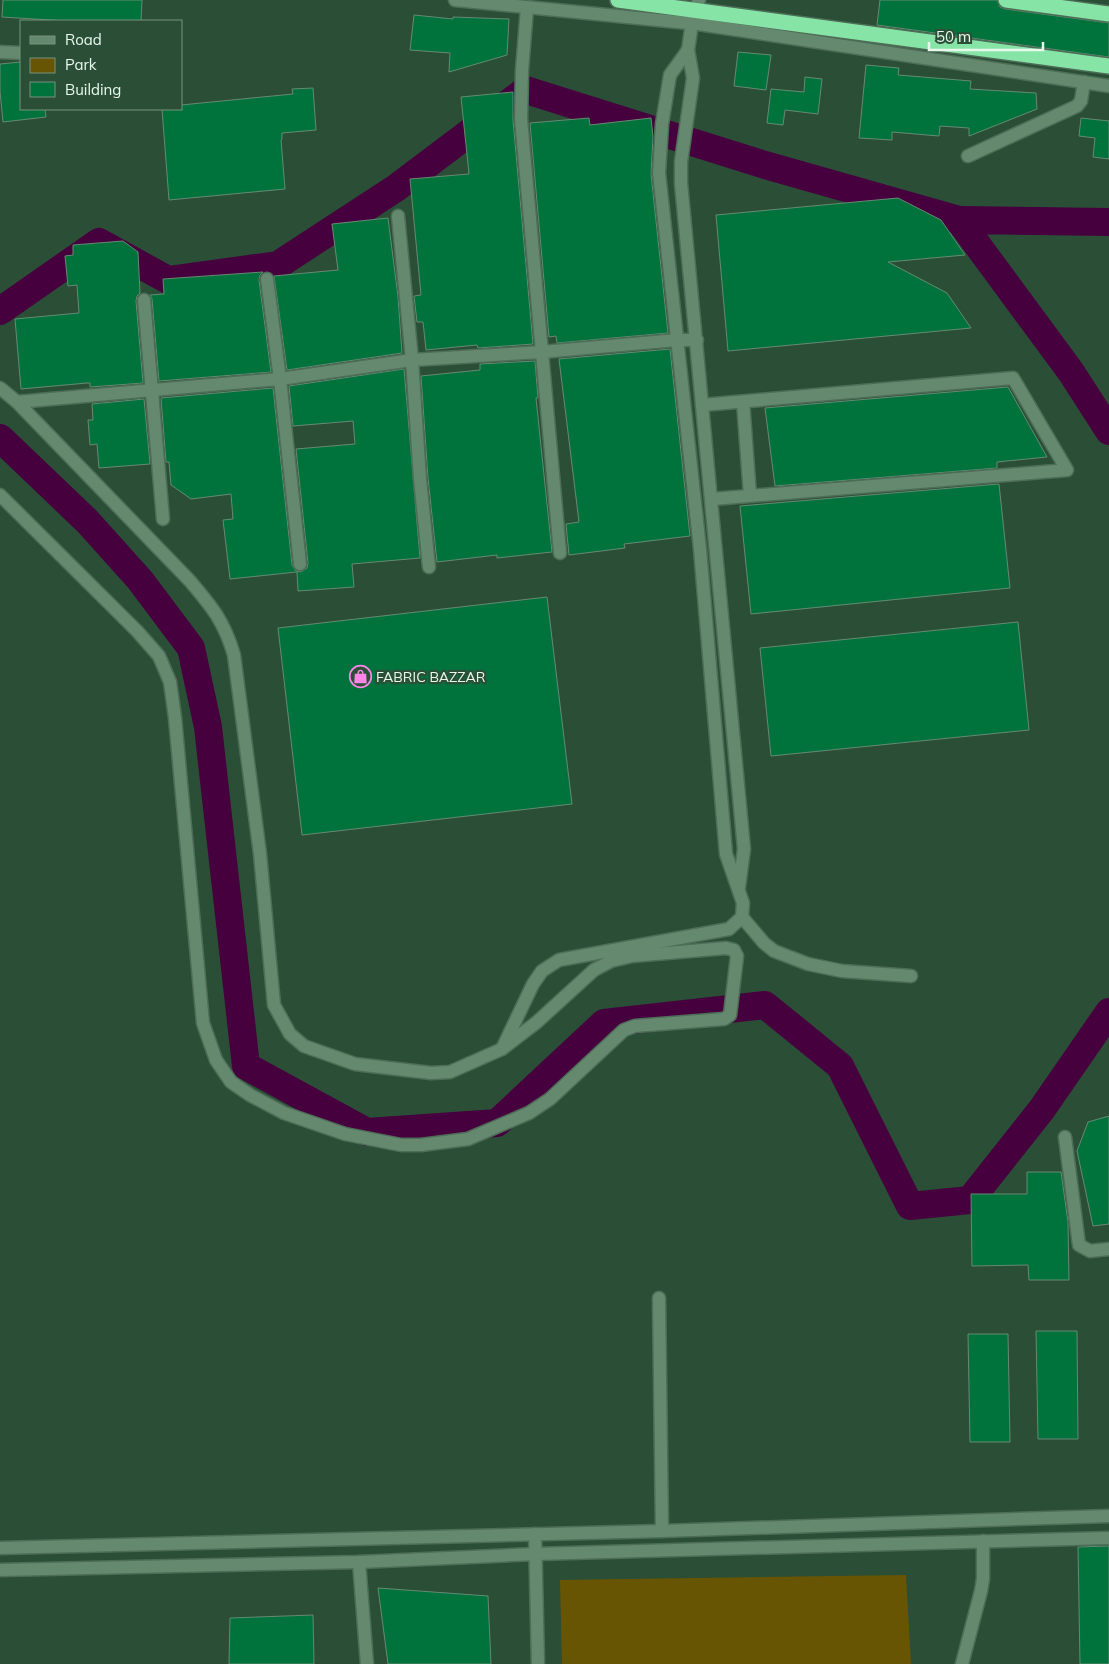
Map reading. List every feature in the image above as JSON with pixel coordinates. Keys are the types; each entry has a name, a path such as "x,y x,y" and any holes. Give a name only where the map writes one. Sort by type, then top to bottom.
{"highway":[{"path":"618,0 1109,66"},
{"path":"1006,0 1033,2 1109,14"}],"street":[{"path":"457,0 527,8 695,11 1109,86"},
{"path":"527,8 522,70 521,119 560,553"},
{"path":"695,11 688,50 694,78 681,162 681,183 744,849 739,888"},
{"path":"502,1049 533,984 542,971 559,960 729,929 742,917 743,903 726,854 700,549 659,173 659,155 670,75 688,50"},
{"path":"0,52 20,53"},
{"path":"968,156 1077,106 1081,101 1084,82"},
{"path":"398,216 412,360 428,567"},
{"path":"267,280 300,564"},
{"path":"144,300 163,519"},
{"path":"17,402 280,379 412,360 696,340"},
{"path":"702,405 1013,378 1066,470 712,498"},
{"path":"0,388 17,402 190,581 215,610 228,633 234,654 257,835 274,1005 290,1034 304,1046 355,1064 431,1073 450,1072 502,1049 537,1022 594,970 611,961 632,956 726,948 734,950 737,956 730,1015 724,1019 635,1026 624,1030 550,1099 529,1112 468,1139 421,1145 401,1145 344,1134 284,1113 250,1095 231,1082 216,1060 203,1022 170,682 159,656 137,630 0,495"},
{"path":"743,402 750,496"},
{"path":"742,917 764,943 774,951 808,964 842,971 911,976"},
{"path":"1065,1137 1079,1245 1090,1251 1109,1249"},
{"path":"659,1298 662,1531"},
{"path":"0,1548 662,1531 1109,1516"},
{"path":"534,1534 538,1664"},
{"path":"0,1570 359,1562 536,1554 1109,1538"},
{"path":"962,1664 981,1591 983,1579 983,1542"},
{"path":"359,1562 367,1664"}],"green space":[{"path":"906,1575 911,1664 562,1664 560,1580"}],"building":[{"path":"3,0 142,0 141,20 51,20 2,17"},
{"path":"880,0 997,0 1000,7 1005,9 1109,23 1109,57 877,25"},
{"path":"414,15 453,19 453,17 509,19 507,55 449,72 450,53 410,50"},
{"path":"738,52 771,55 766,90 734,86"},
{"path":"20,62 20,110 45,110 46,117 3,122 0,64"},
{"path":"866,65 899,68 898,75 971,81 970,89 1036,93 1037,109 969,136 969,128 940,126 939,136 892,132 892,140 859,138"},
{"path":"805,77 822,79 818,114 785,110 783,125 767,123 771,89 804,92"},
{"path":"313,88 316,130 282,133 285,189 169,200 162,110 182,110 182,105 293,94 292,89"},
{"path":"513,92 513,120 533,344 478,348 477,345 426,350 423,322 417,322 414,296 421,295 410,179 469,174 461,97"},
{"path":"589,118 590,125 651,118 653,137 651,174 668,333 557,343 556,336 549,337 530,123"},
{"path":"1081,118 1109,121 1109,159 1093,157 1095,138 1079,136"},
{"path":"898,198 941,220 965,255 888,262 947,293 971,328 728,351 716,215"},
{"path":"388,218 398,297 402,353 287,370 274,276 338,270 332,224"},
{"path":"123,241 138,252 140,293 136,301 143,383 90,387 90,383 87,383 21,389 15,319 79,313 77,285 68,286 65,256 73,255 73,245"},
{"path":"263,272 259,280 271,372 159,381 152,299 150,295 164,294 163,279"},
{"path":"670,349 690,536 624,544 625,548 569,555 566,524 579,522 559,359"},
{"path":"535,361 538,398 536,398 552,552 497,558 497,555 437,562 428,478 421,376 480,370 480,364"},
{"path":"404,369 420,558 352,564 354,587 298,591 297,572 230,579 223,520 233,519 231,494 191,499 171,485 169,462 166,462 161,398 273,388 292,565 296,571 301,572 307,568 308,563 296,449 355,444 353,421 293,426 289,386"},
{"path":"1008,387 1047,457 997,462 997,468 775,486 765,408"},
{"path":"144,399 150,464 99,468 97,444 90,445 88,420 93,420 92,404"},
{"path":"999,484 1010,588 751,614 740,506"},
{"path":"547,597 572,804 302,835 278,628"},
{"path":"1018,622 1029,730 771,756 760,648"},
{"path":"1109,1116 1109,1224 1093,1226 1077,1151 1088,1122"},
{"path":"1027,1172 1061,1172 1068,1222 1069,1280 1029,1280 1028,1265 972,1266 971,1194 1027,1194"},
{"path":"1036,1331 1077,1331 1078,1439 1038,1439"},
{"path":"968,1334 1008,1334 1010,1442 970,1442"},
{"path":"1109,1546 1109,1664 1080,1664 1078,1547"},
{"path":"378,1588 488,1596 491,1664 388,1664"},
{"path":"313,1615 314,1664 229,1664 230,1618"}],"waterway":[{"path":"0,311 99,242 168,280 278,265 396,188 526,90 765,165 959,220"},
{"path":"1109,222 959,220 1071,372 1109,431"},
{"path":"0,438 87,521 140,580 191,648 208,727 246,1066 367,1132 497,1123 604,1023 765,1005 840,1066 910,1206 970,1200 1042,1109 1109,1012"}],"place":[{"name":"FABRIC BAZZAR","path":"360,677"}]}
